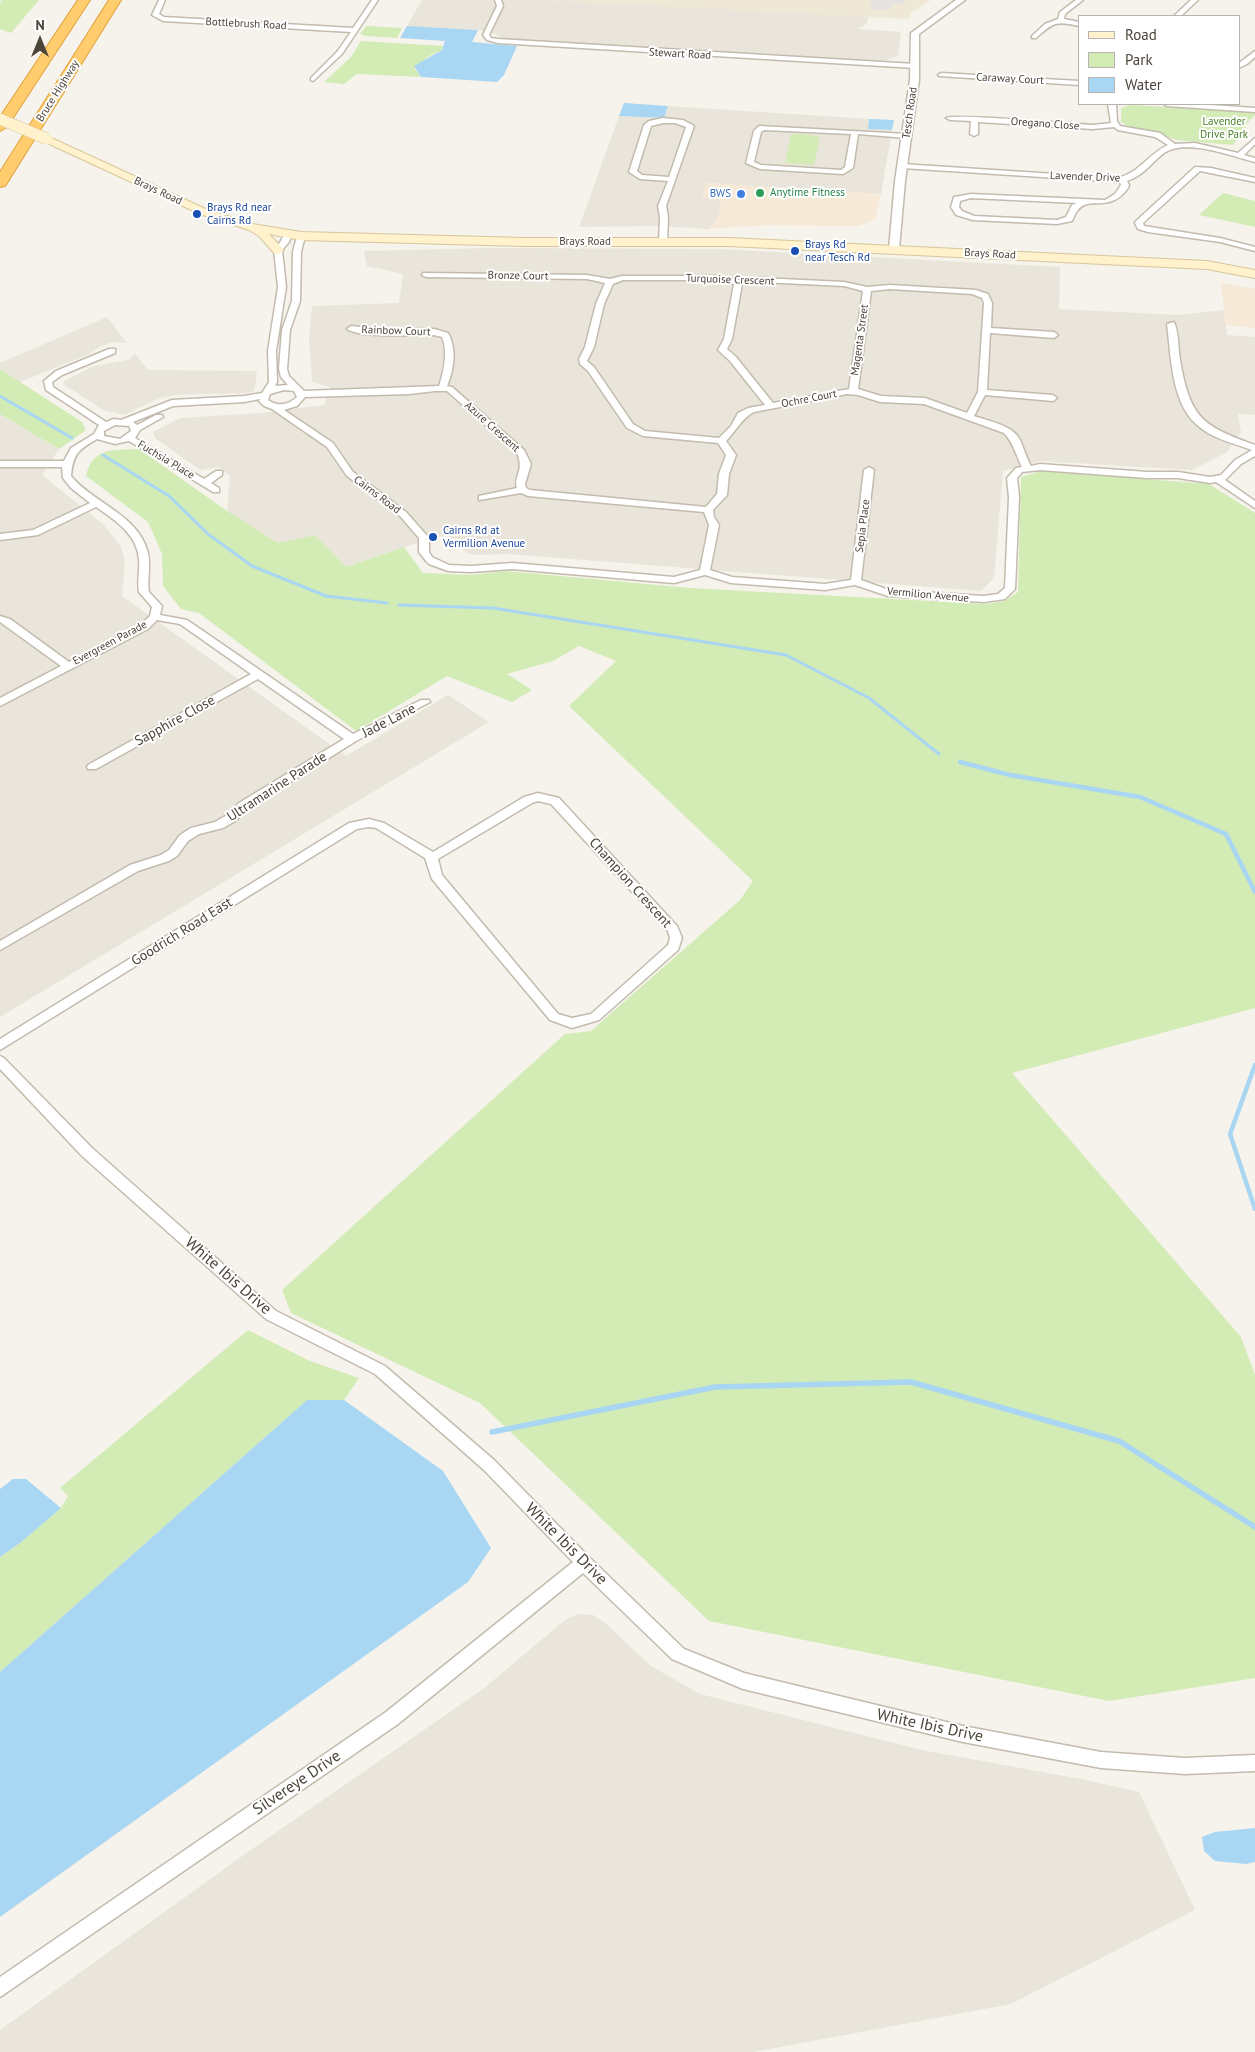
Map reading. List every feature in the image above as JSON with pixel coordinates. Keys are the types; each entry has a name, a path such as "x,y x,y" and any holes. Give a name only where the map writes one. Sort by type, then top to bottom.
{"highway":[{"path":"0,127 84,0"},
{"name":"Bruce Highway","path":"0,183 115,0"}],"main road":[{"name":"Brays Road","path":"0,119 204,212 250,227 301,236 730,242 1216,266 1255,274"},
{"path":"250,227 263,234 278,250"},
{"path":"298,249 303,245 341,238"},
{"name":"Brays Road","path":"1193,265 1255,279"}],"street":[{"name":"Bottlebrush Road","path":"162,0 155,15 163,19 356,30"},
{"path":"313,79 340,53 375,0"},
{"name":"Stewart Road","path":"498,0 500,6 486,34 489,39 498,42 915,66"},
{"name":"Tesch Road","path":"894,249 902,166 915,66 916,32 961,0"},
{"path":"1061,20 1062,13 1080,0"},
{"path":"1178,15 1195,0"},
{"path":"1034,37 1047,25 1061,20 1078,24"},
{"path":"1240,66 1255,53"},
{"name":"Caraway Court","path":"941,75 959,80 1078,83"},
{"path":"1112,105 1112,118 1115,126"},
{"path":"1182,105 1255,110"},
{"name":"Oregano Close","path":"950,118 1093,127 1115,126 1125,130 1157,135 1174,146"},
{"path":"974,134 975,119"},
{"path":"663,242 662,228 664,217 662,206 672,179 690,126 683,122 653,122 648,125 633,173 640,177 672,179"},
{"path":"856,132 849,168 845,171 760,167 750,164 758,131 762,128 856,132 907,136"},
{"path":"1239,156 1255,140"},
{"path":"1174,146 1201,147 1255,160"},
{"name":"Lavender Drive","path":"902,166 1122,179 1138,175 1164,150 1174,146"},
{"path":"1255,180 1211,170 1198,170 1139,223 1141,227 1148,230 1220,240 1255,249"},
{"path":"1085,202 1075,207 1069,219 1057,222 968,217 956,210 955,207 957,199 966,196 1085,202 1111,200 1124,187 1122,179"},
{"path":"1063,200 1075,207"},
{"path":"271,406 263,401 273,382 272,351 282,287 278,250 285,242 288,234"},
{"path":"298,424 298,395 285,377 283,369 286,330 296,301 298,249 301,236"},
{"name":"Bronze Court","path":"426,275 587,277 610,282"},
{"name":"Turquoise Crescent","path":"610,282 622,278 716,278 738,282 761,280 844,284 867,290 890,287 973,292 985,296 988,303 982,392 970,416"},
{"path":"610,282 590,337 590,348 583,356 582,362 591,369 618,410 635,430 644,433 721,441 731,456 725,470 722,495 708,510"},
{"path":"738,282 728,339 722,350 734,359 771,406"},
{"name":"Magenta Street","path":"853,391 867,290"},
{"path":"1171,324 1177,368 1192,415 1209,429 1255,450"},
{"name":"Rainbow Court","path":"351,330 434,332 445,335 448,340 448,374 442,388"},
{"path":"987,330 1054,335"},
{"path":"105,425 49,388 48,381 58,373 112,351"},
{"path":"67,464 69,455 73,450 98,435 99,430 105,425 124,422 179,402 244,399 280,388 298,395 442,388"},
{"name":"Azure Crescent","path":"442,388 449,389 459,397 521,452 526,464 520,484 522,490"},
{"name":"Ochre Court","path":"721,441 735,428 742,415 751,410 853,391 880,399 925,401 970,416 1012,434 1018,451 1027,467"},
{"path":"982,392 1053,398"},
{"path":"0,464 67,464 92,448 108,441 128,438 134,434 136,429 168,413 184,408 287,406 298,395"},
{"name":"Cairns Road","path":"271,406 330,445 350,474 403,514 424,538 424,552 432,562 448,568 471,569 512,566 674,580 705,572"},
{"path":"124,422 132,424 136,429"},
{"path":"98,435 108,441"},
{"name":"Fuchsia Place","path":"128,438 216,490"},
{"path":"1027,467 1146,475 1178,475 1202,480 1218,479 1228,474 1238,462 1255,450"},
{"name":"Evergreen Parade","path":"0,703 144,627 155,617 157,606 144,594 143,584 146,566 141,546 129,528 73,487 66,476 67,464"},
{"name":"Vermilion Avenue","path":"705,572 731,580 825,587 856,582 888,593 984,600 1001,597 1010,589 1014,497 1012,478 1019,470 1027,467"},
{"name":"Sepia Place","path":"856,582 869,470"},
{"name":"Fuchsia Place","path":"204,482 219,473"},
{"path":"1218,479 1255,505"},
{"path":"482,498 522,490 538,495 708,510"},
{"path":"0,537 35,533 97,503"},
{"path":"705,572 714,525 709,517 708,510"},
{"path":"155,617 183,622 352,740"},
{"path":"0,619 6,620 68,666"},
{"name":"Sapphire Close","path":"92,767 259,674"},
{"name":"Jade Lane","path":"352,740 425,702"},
{"name":"Ultramarine Parade","path":"0,946 134,868 165,858 173,853 184,838 195,831 219,825 231,818 243,806 352,740"},
{"name":"Champion Crescent","path":"538,797 555,801 673,929 676,938 674,947 595,1017 572,1023 554,1017 436,876 431,858 528,800 538,797"},
{"name":"Goodrich Road East","path":"0,1045 353,826 366,822 386,827 404,842 419,848 431,858"},
{"name":"White Ibis Drive","path":"0,1061 86,1152 271,1315 380,1370 489,1465 584,1563 678,1654 743,1682 964,1734 1101,1760 1185,1766 1255,1763"},
{"name":"Silvereye Drive","path":"0,1988 392,1718 584,1563"}],"shaded area":[{"path":"422,0 546,0 869,16 867,23 858,29 901,32 898,56 885,61 504,39 493,33 478,30 407,26"},
{"path":"546,0 931,0 912,12 908,19"},
{"path":"872,0 906,0 902,4 892,4 891,10 870,9"},
{"path":"668,106 869,119 868,129 892,130 881,194 706,183 722,201 717,219 708,229 656,226 579,227 619,116 664,118"},
{"path":"706,183 881,194 876,217 872,221 858,226 767,225 708,229 717,219 722,201 702,196"},
{"path":"491,248 718,249 1060,267 1059,309 1179,315 1224,310 1227,335 1255,337 1255,415 1238,414 1241,432 1227,452 1192,470 1040,461 1003,471 994,578 981,591 508,554 476,555 467,553 446,535 346,567 315,535 278,543 227,511 230,476 219,467 200,470 155,438 153,432 180,418 262,413 324,405 330,387 312,382 309,339 312,306 399,303 403,274 367,266 364,251"},
{"path":"1221,283 1255,289 1255,328 1226,325"},
{"path":"107,317 127,343 112,342 99,347 89,354 18,383 0,369 0,363"},
{"path":"135,354 148,370 257,371 254,391 247,393 175,395 160,398 124,415 103,410 63,384 64,381 94,366 128,360"},
{"path":"0,414 59,449 42,475 104,525 121,547 125,563 122,596 346,756 448,695 489,722 0,1017"},
{"path":"578,1614 593,1615 604,1622 651,1666 700,1694 922,1750 1086,1780 1139,1792 1195,1910 1011,2004 754,2052 0,2052 0,2030 245,1854 483,1689 565,1620"}],"green space":[{"path":"0,0 39,0 11,33 0,29 0,3 3,2"},
{"path":"366,26 402,28 397,38 360,34"},
{"path":"361,41 443,46 442,50 431,55 414,68 421,77 357,74 344,84 324,82 351,57"},
{"name":"Lavender Drive Park","path":"1131,105 1247,112 1255,113 1255,115 1246,124 1245,129 1233,145 1176,140 1154,131 1131,128 1121,122 1121,108"},
{"path":"791,135 813,135 820,138 814,165 785,163"},
{"path":"1223,193 1255,201 1255,227 1199,215"},
{"path":"0,369 82,422 86,430 59,449 0,414"},
{"path":"139,449 227,511 278,543 315,535 346,567 404,547 423,573 471,575 506,571 690,588 986,604 1005,601 1018,592 1021,477 1041,471 1209,484 1255,513 1255,1008 1012,1073 1241,1337 1255,1375 1255,1678 1109,1701 709,1621 480,1403 291,1313 282,1290 565,1034 591,1031 740,900 753,881 569,706 616,661 579,646 553,661 507,674 532,690 512,702 447,676 356,731 199,613 181,609 163,586 162,554 148,522 86,476 93,460 99,455 113,450"},
{"path":"248,1330 310,1361 359,1378 344,1400 307,1400 0,1672 0,1557 20,1543 61,1508 68,1496 60,1488"}],"water":[{"path":"407,26 478,30 472,42 517,46 504,75 497,82 421,77 414,66 442,50 445,41 400,38"},
{"path":"624,103 668,106 664,118 619,116"},
{"path":"869,119 894,120 892,130 868,129"},
{"path":"307,1400 344,1400 443,1471 491,1548 468,1582 0,1917 0,1672"},
{"path":"13,1479 26,1479 61,1508 20,1543 0,1557 0,1489"},
{"path":"1255,1828 1255,1862 1246,1864 1215,1861 1204,1851 1202,1837 1215,1832"}],"waterway":[{"path":"0,396 72,438"},
{"path":"103,455 169,496 208,534 252,566 326,596 387,603"},
{"path":"399,605 493,608 786,655 869,698 939,754"},
{"path":"960,762 1010,775 1140,797 1226,834 1255,892"},
{"path":"1255,1065 1230,1134 1255,1209"},
{"path":"492,1432 715,1387 911,1382 1119,1441 1255,1527"}],"place":[{"name":"Anytime Fitness","path":"760,193"},
{"name":"BWS","path":"741,194"},
{"name":"Brays Rd near Cairns Rd","path":"197,214"},
{"name":"Brays Rd near Tesch Rd","path":"795,251"},
{"name":"Cairns Rd at Vermilion Avenue","path":"433,537"}]}
